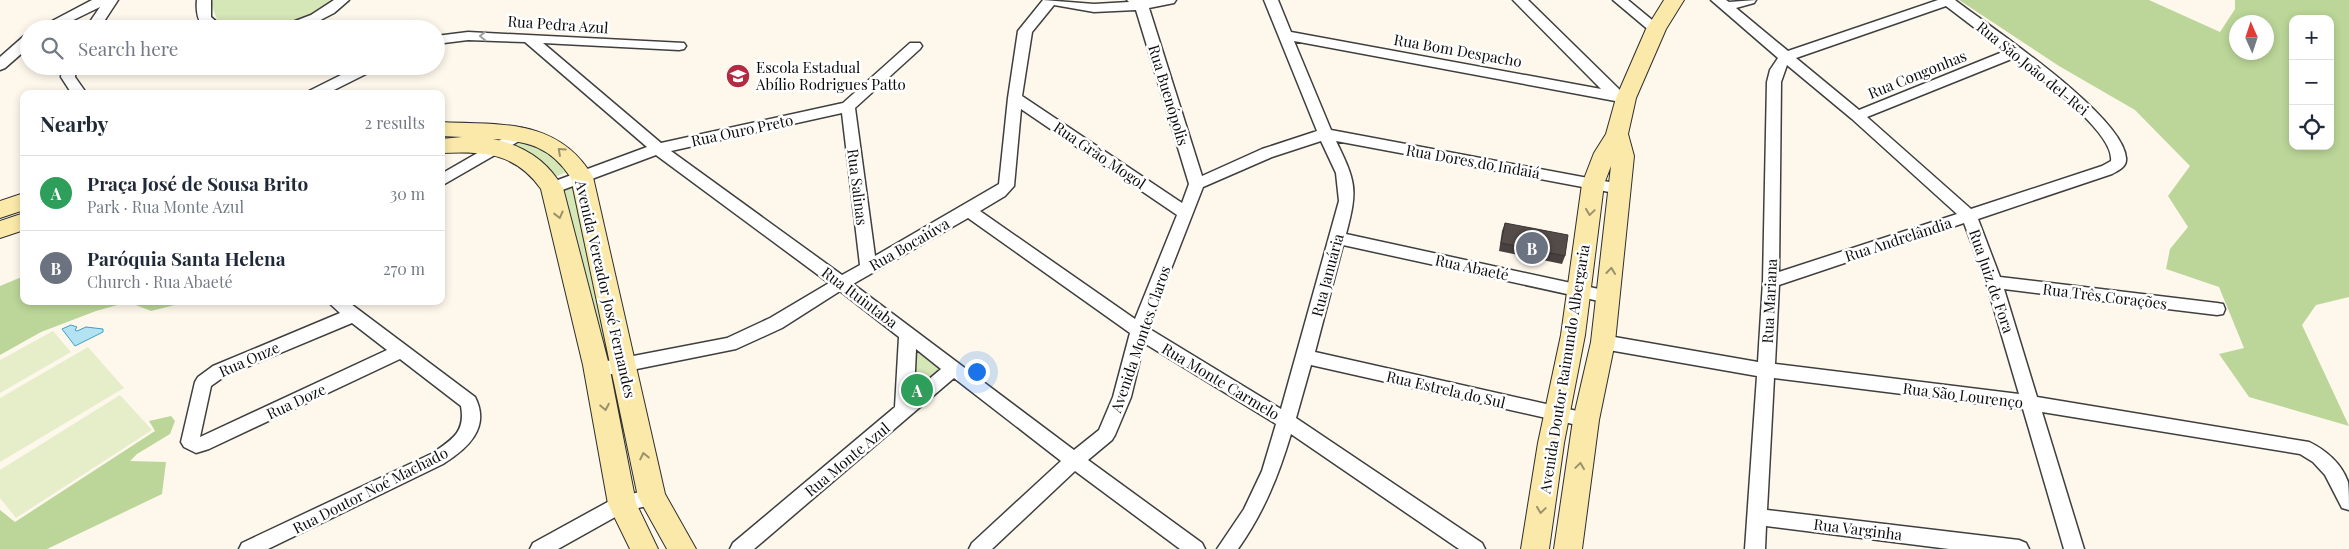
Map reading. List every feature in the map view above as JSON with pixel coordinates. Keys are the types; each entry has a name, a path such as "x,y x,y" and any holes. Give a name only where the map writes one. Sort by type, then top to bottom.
{"street":[{"path":"62,20 103,0"},
{"path":"98,20 111,0"},
{"path":"204,0 202,11 205,20"},
{"path":"309,20 319,16 342,0"},
{"path":"1050,0 1093,7 1169,0"},
{"name":"Rua Bocaiúva","path":"597,370 730,344 776,323 841,283 1000,192 1006,186 1015,98 1025,31 1050,0"},
{"name":"Rua Januária","path":"1227,549 1251,514 1271,471 1305,357 1347,201 1344,173 1325,134 1271,0"},
{"path":"1520,0 1621,97"},
{"path":"1620,0 1656,29"},
{"name":"Avenida Doutor Raimundo Albergaria","path":"1568,549 1586,420 1603,342 1623,156 1617,134 1621,97 1656,29 1674,0"},
{"path":"1723,4 1749,0"},
{"path":"1786,57 1947,1"},
{"name":"Rua São João del-Rei","path":"1947,1 2016,52 2090,112 2113,144"},
{"name":"Rua Buenópolis","path":"1138,3 1197,184"},
{"name":"Rua Juiz de Fora","path":"1723,4 1857,116 1969,216 1994,282 2074,549"},
{"name":"Rua Bom Despacho","path":"1285,35 1621,97"},
{"name":"Rua Pedra Azul","path":"445,39 468,36 679,46"},
{"name":"Rua Ituiutaba","path":"529,38 592,90 658,149 841,283 1074,460 1195,549"},
{"name":"Rua Ouro Preto","path":"552,188 658,149 848,107 915,46"},
{"path":"0,65 20,47"},
{"name":"Rua Congonhas","path":"1857,116 2016,52"},
{"name":"Rua Mariana","path":"1755,549 1771,281 1774,82 1777,70 1786,57"},
{"path":"68,75 67,78 77,90"},
{"path":"322,90 353,75"},
{"name":"Rua Grão Mogol","path":"1015,98 1185,213"},
{"name":"Rua Salinas","path":"848,107 868,268"},
{"name":"Avenida Vereador José Fernandes","path":"445,129 521,133 550,142 564,153 582,177 652,497 682,549"},
{"path":"445,179 521,133"},
{"path":"1197,184 1267,153 1325,134"},
{"name":"Rua Dores do Indaiá","path":"1325,134 1620,189"},
{"name":"Avenida Doutor Raimundo Albergaria","path":"1535,549 1557,414 1573,335 1593,184 1604,153 1617,134"},
{"name":"Rua Andrelândia","path":"1771,281 2107,170 2118,164 2119,157 2113,144"},
{"name":"Avenida Vereador José Fernandes","path":"445,146 496,147 527,161 548,180 552,188 597,370 622,504 644,549"},
{"name":"Avenida Montes Claros","path":"978,549 1074,460 1106,435 1122,397 1139,331 1197,184"},
{"name":"Rua Monte Carmelo","path":"968,210 1139,331 1286,420 1476,549"},
{"name":"Rua Abaeté","path":"1337,238 1608,297"},
{"name":"Rua Três Corações","path":"1994,282 2217,309"},
{"name":"Rua Doutor Noé Machado","path":"250,549 436,459 458,445 468,435 472,413 469,402 340,305"},
{"name":"Rua Onze","path":"190,442 202,388 210,377 353,315"},
{"path":"904,412 908,333"},
{"name":"Rua São Lourenço","path":"1603,342 1765,370 2031,404 2303,447 2321,456 2331,467 2349,502"},
{"name":"Rua Doze","path":"190,442 196,445 203,444 401,351"},
{"name":"Rua Estrela do Sul","path":"1305,357 1586,420"},
{"name":"Rua Monte Azul","path":"740,549 954,368"},
{"path":"540,549 622,504 652,497"},
{"name":"Rua Varginha","path":"1757,517 2019,549"}],"green space":[{"path":"213,0 338,0 304,20 217,20 211,4"},
{"path":"1959,0 2149,0 2220,32 2229,18 2229,60 2274,60 2274,15 2231,15 2235,9 2235,0 2349,0 2349,297 2316,305 2302,325 2349,426 2249,397 2219,354 2244,348 2219,287 2166,269 2170,249 2188,227 2168,196 2190,166 2135,110 2059,66"},
{"path":"445,129 521,133 576,168 548,180 527,161 445,147"},
{"path":"582,177 622,364 597,370 552,188"},
{"path":"20,278 20,305 117,305 41,332 0,355 0,286"},
{"path":"136,305 175,305 151,311"},
{"path":"53,331 71,352 0,393 0,360"},
{"path":"908,333 954,368 904,412"},
{"path":"88,347 124,388 0,462 0,398"},
{"path":"120,395 152,430 16,518 0,498 0,470"},
{"path":"171,416 175,421 170,434 137,454 130,461 166,462 162,494 47,549 0,549 0,510 15,522 155,431 149,421"}],"water":[{"path":"71,325 77,327 75,330 77,331 86,327 103,329 103,332 75,346 62,329"}],"building":[{"path":"1505,223 1568,235 1565,256 1501,243"}],"place":[{"name":"Escola Estadual Abílio Rodrigues Patto","path":"738,76"},
{"name":"Paróquia Santa Helena","path":"1532,248"},
{"name":"Praça José de Sousa Brito","path":"917,390"}]}
